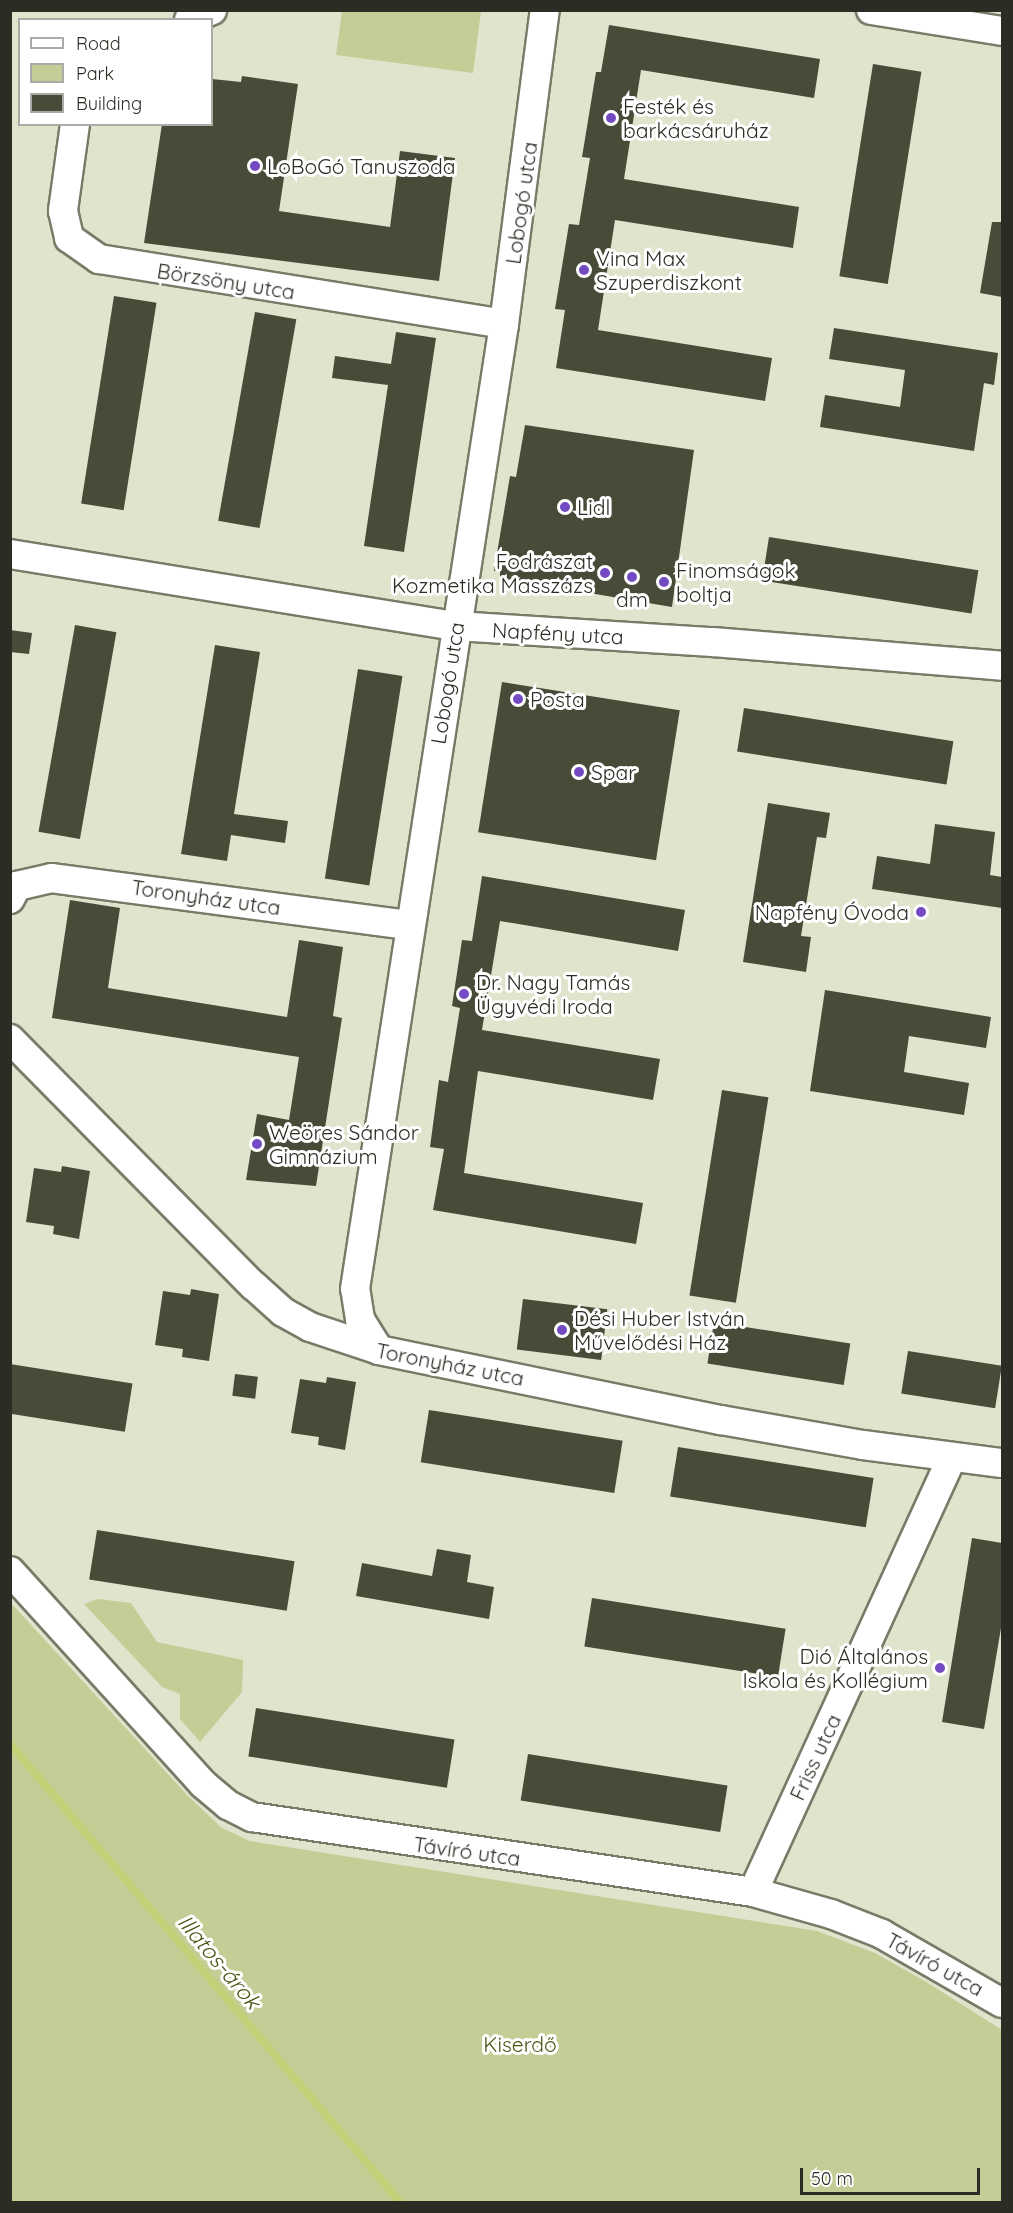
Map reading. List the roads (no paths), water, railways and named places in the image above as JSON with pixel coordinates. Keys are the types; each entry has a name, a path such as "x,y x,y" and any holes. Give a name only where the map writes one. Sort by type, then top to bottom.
{"street":[{"path":"194,18 212,10"},
{"name":"Lobogó utca","path":"379,1350 360,1319 355,1289 504,324 545,10"},
{"path":"871,10 1002,31"},
{"name":"Börzsöny utca","path":"75,126 63,211 69,238 99,259 504,324"},
{"name":"Napfény utca","path":"10,554 456,626 713,642 1002,666"},
{"name":"Toronyház utca","path":"10,899 17,886 28,882 63,879 410,926"},
{"name":"Toronyház utca","path":"10,1039 283,1312 345,1342 721,1420 952,1458 1002,1463"},
{"name":"Friss utca","path":"753,1892 952,1458"},
{"name":"Távíró utca","path":"14,1581 203,1784 228,1805 252,1817 753,1892 831,1914 882,1934 1002,2003"}],"waterway":[{"name":"Illatos-árok","path":"10,1744 400,2202"}],"place":[{"name":"Festék és barkácsáruház","path":"611,118"},
{"name":"LoBoGó Tanuszoda","path":"255,166"},
{"name":"Vina Max Szuperdiszkont","path":"584,270"},
{"name":"Lidl","path":"565,507"},
{"name":"Fodrászat Kozmetika Masszázs","path":"605,573"},
{"name":"dm","path":"632,577"},
{"name":"Finomságok boltja","path":"664,582"},
{"name":"Posta","path":"518,699"},
{"name":"Spar","path":"579,772"},
{"name":"Napfény Óvoda","path":"921,912"},
{"name":"Dr. Nagy Tamás Ügyvédi Iroda","path":"464,994"},
{"name":"Weöres Sándor Gimnázium","path":"257,1144"},
{"name":"Dési Huber István Művelődési Ház","path":"562,1330"},
{"name":"Dió Általános Iskola és Kollégium","path":"940,1668"}],"park label":[{"name":"Kiserdő","path":"520,2044"}]}
